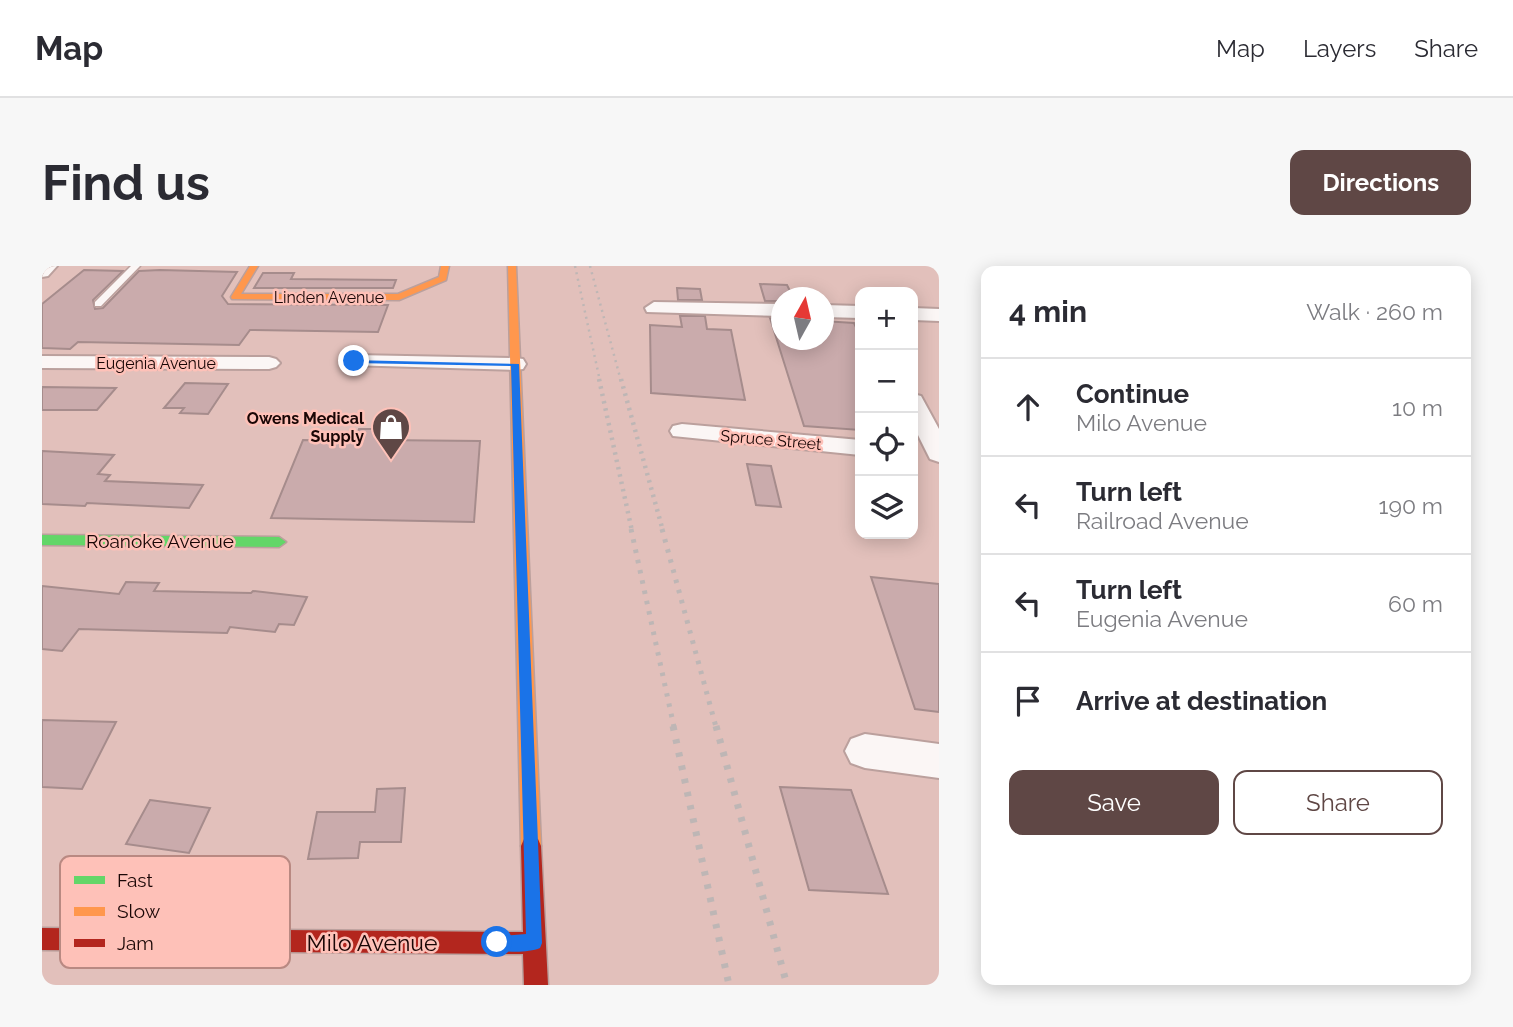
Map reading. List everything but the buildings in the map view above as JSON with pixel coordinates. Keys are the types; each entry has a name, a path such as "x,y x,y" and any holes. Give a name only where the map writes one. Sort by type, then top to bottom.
{"main road":[{"name":"Linden Avenue","path":"254,266 235,297 399,297 443,278 445,266"},
{"path":"512,266 536,985"},
{"name":"Roanoke Avenue","path":"42,540 278,542"},
{"name":"Milo Avenue","path":"42,939 60,939"},
{"name":"Milo Avenue","path":"290,941 534,943"}],"street":[{"path":"42,272 49,266"},
{"path":"654,308 771,310"},
{"path":"834,311 855,312"},
{"path":"918,314 939,315"},
{"path":"354,361 515,364"},
{"name":"Eugenia Avenue","path":"42,362 269,362"},
{"path":"918,411 939,454"},
{"name":"Spruce Street","path":"682,432 855,448"},
{"path":"918,452 939,454"},
{"path":"865,751 939,761"}],"lane":[{"path":"99,304 136,266"}],"railway":[{"path":"575,266 600,381"},
{"path":"590,266 621,381"},
{"path":"599,379 632,531"},
{"path":"621,379 663,531"},
{"path":"631,529 674,727"},
{"path":"662,529 716,727"},
{"path":"673,726 729,985"},
{"path":"716,726 787,985"}],"traffic: fast":[{"path":"42,540 279,542"}],"traffic: slow":[{"path":"254,266 235,297 399,297 443,278 445,266"},
{"path":"512,266 531,846"}],"traffic: jam":[{"path":"531,846 536,985"},
{"path":"42,939 60,939"},
{"path":"290,941 534,943"}],"place":[{"name":"Owens Medical Supply","path":"391,461"}],"route":[{"path":"354,361 515,364 534,943 497,942"}]}
